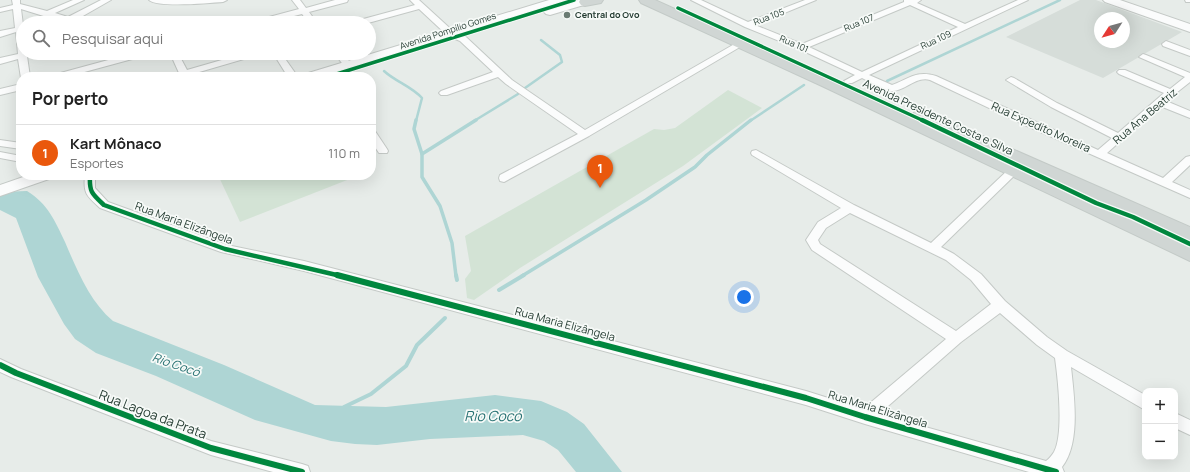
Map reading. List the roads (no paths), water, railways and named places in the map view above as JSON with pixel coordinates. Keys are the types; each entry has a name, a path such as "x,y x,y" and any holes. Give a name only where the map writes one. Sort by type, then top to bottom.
{"main road":[{"name":"Avenida Pompílio Gomes","path":"376,57 561,0"},
{"path":"587,1 597,0"},
{"name":"Avenida Presidente Costa e Silva","path":"636,0 650,2 727,37 743,33 855,78 898,110"},
{"name":"Avenida Presidente Costa e Silva","path":"671,0 698,3 743,33 1190,254"},
{"path":"1109,0 1190,28"},
{"name":"Avenida Pompílio Gomes","path":"359,72 587,1"},
{"name":"Avenida Pompílio Gomes","path":"326,72 365,60"},
{"name":"Avenida Presidente Costa e Silva","path":"1010,165 1189,233"},
{"path":"0,182 16,176"},
{"path":"0,190 29,180"}],"street":[{"path":"46,14 80,0"},
{"path":"73,16 107,0"},
{"path":"153,0 176,2 223,0"},
{"path":"296,0 308,16"},
{"path":"285,16 344,0"},
{"path":"414,0 451,34 463,40 515,86 585,134"},
{"name":"Rua 105","path":"504,178 585,134 743,33 812,0"},
{"name":"Rua 109","path":"855,78 1024,0"},
{"path":"911,1 964,27"},
{"name":"Rua 107","path":"802,47 911,1"},
{"path":"16,3 18,16"},
{"path":"0,10 16,3 52,16"},
{"path":"376,18 420,6"},
{"path":"0,34 16,30"},
{"name":"Rua 101","path":"743,33 802,47 855,78 893,88"},
{"path":"1166,44 1190,53"},
{"path":"0,61 16,57"},
{"path":"1143,57 1190,77"},
{"path":"25,72 26,60"},
{"path":"74,72 118,60"},
{"path":"177,60 182,72"},
{"path":"196,72 233,60"},
{"path":"282,60 290,72"},
{"path":"344,60 348,65"},
{"path":"1122,72 1172,93"},
{"path":"444,93 500,73"},
{"name":"Rua Expedito Moreira","path":"893,88 916,77 926,76 933,78 1190,194"},
{"name":"Rua Ana Beatriz","path":"1100,154 1190,77"},
{"path":"1011,80 1054,105 1119,137"},
{"path":"0,92 16,88"},
{"path":"1159,102 1190,115"},
{"path":"376,141 383,151"},
{"path":"0,143 16,145"},
{"path":"756,153 850,208 950,257 976,277 1000,305 1042,341 1062,355 1142,400"},
{"path":"0,155 16,158"},
{"path":"1165,182 1190,159"},
{"path":"933,248 1010,165"},
{"name":"Rua Maria Elizângela","path":"90,180 89,188 94,196 104,205 225,249 304,266 806,398 865,417 1052,471"},
{"path":"850,208 822,225 812,240 816,247 956,338"},
{"path":"865,417 956,338 1000,305"},
{"path":"1052,471 1062,452 1066,422 1065,371 1062,355"},
{"name":"Rua Lagoa da Prata","path":"0,365 16,373 210,448 302,472"},
{"path":"1178,422 1190,428"}],"water":[{"name":"Rio Cocó","path":"27,191 46,207 61,234 85,285 97,305 113,321 224,365 315,405 386,407 495,395 541,401 567,412 584,424 622,472 576,472 558,450 544,441 523,435 430,439 377,445 331,441 255,420 156,376 96,353 75,339 64,324 38,277 16,218 0,210 0,192"}],"waterway":[{"path":"887,81 1060,0"},
{"path":"525,88 562,62 560,55 541,40"},
{"path":"384,71 413,90 422,98 416,121"},
{"path":"750,121 804,85"},
{"path":"474,121 518,94"},
{"path":"416,120 414,129 422,154"},
{"path":"422,154 476,120"},
{"path":"522,276 646,200 695,167 707,155 751,120"},
{"path":"422,154 422,177 440,206 452,243 456,276"},
{"path":"456,275 457,280"},
{"path":"499,290 524,275"},
{"path":"344,407 371,394 406,366 417,345 445,318"}],"place":[{"name":"Central do Ovo","path":"567,15"},
{"name":"Kart Mônaco","path":"600,188"}]}
